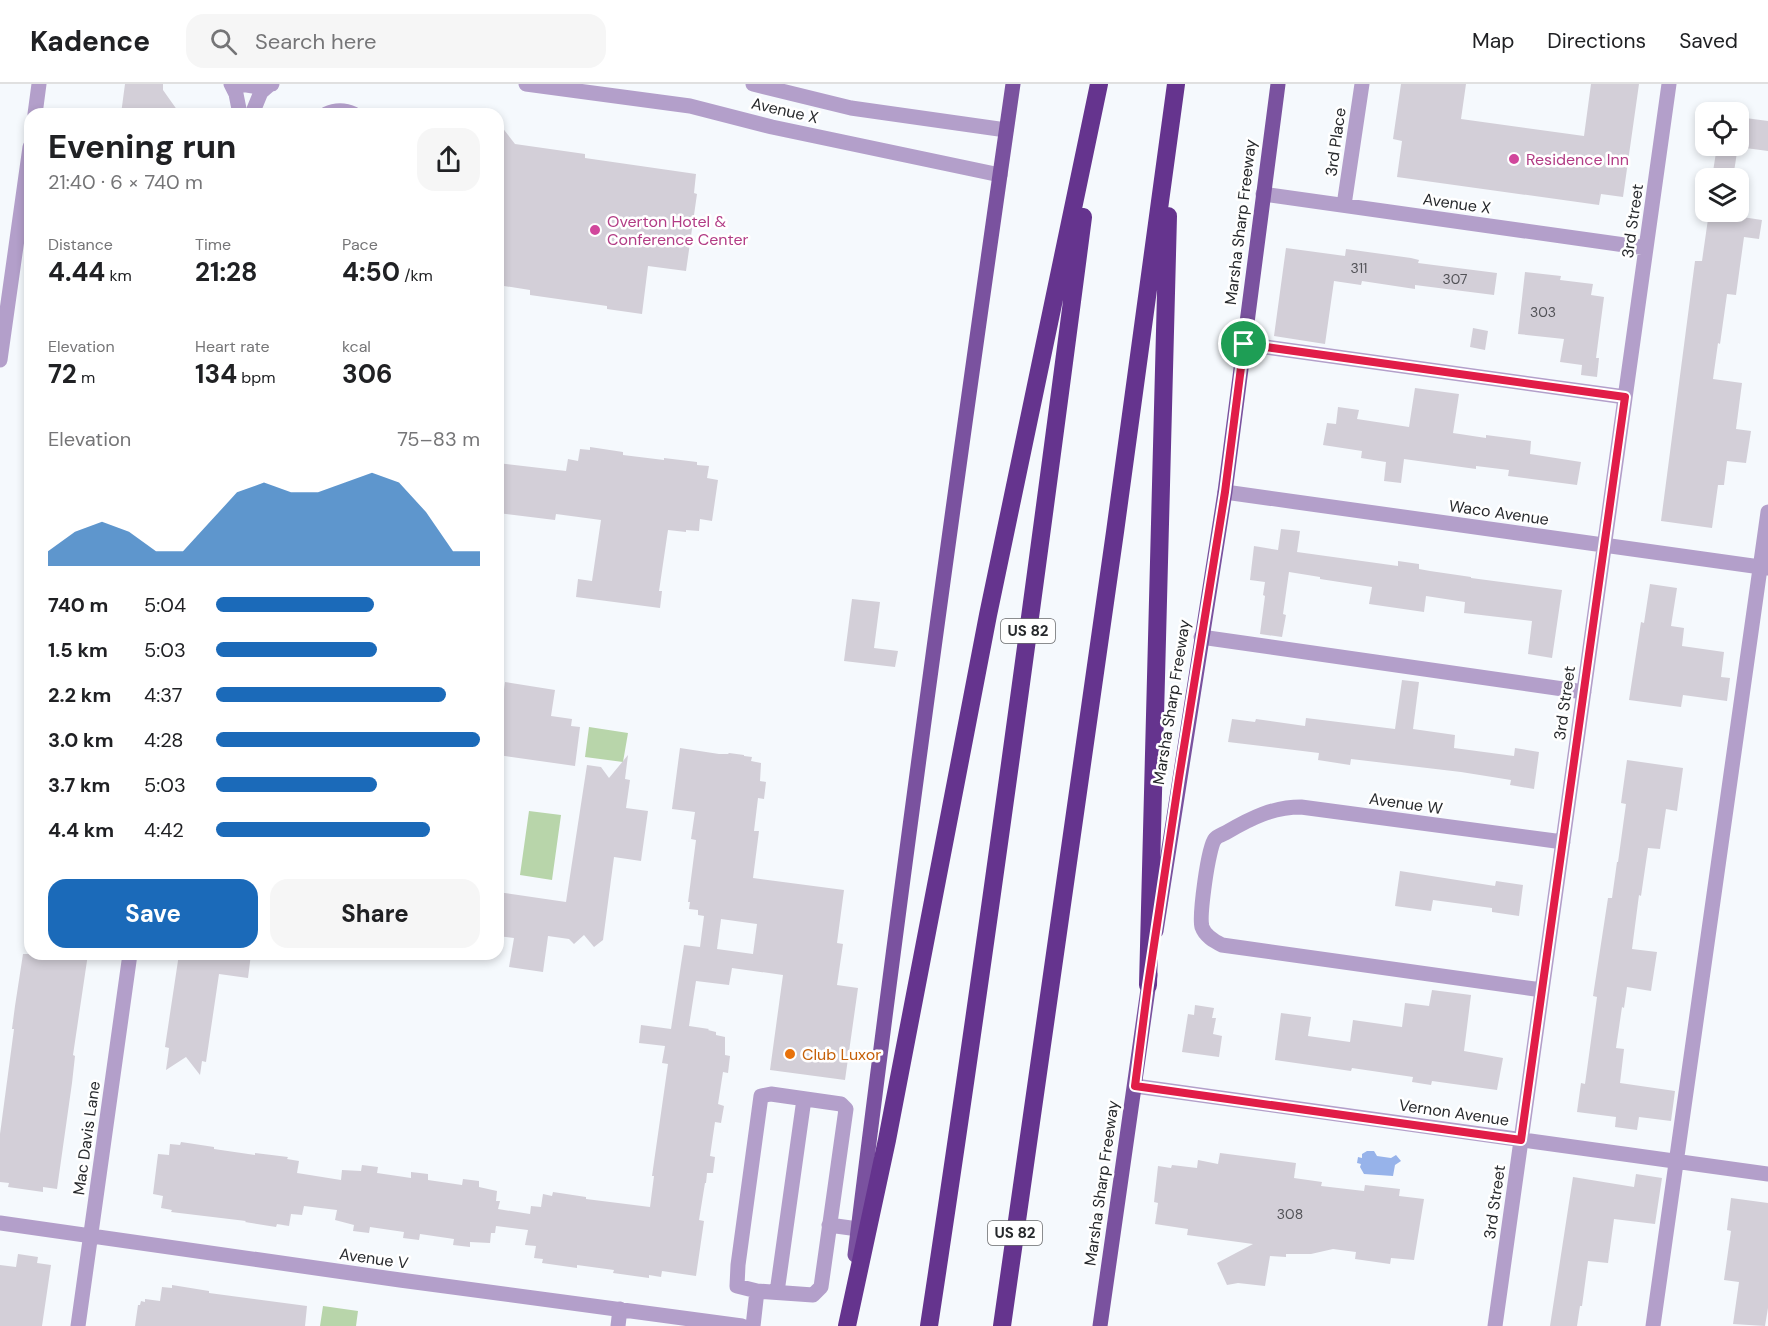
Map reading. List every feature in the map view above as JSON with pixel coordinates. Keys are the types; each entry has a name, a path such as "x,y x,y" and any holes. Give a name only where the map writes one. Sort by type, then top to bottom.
{"highway":[{"path":"847,1326 887,1140 988,615 1100,84"},
{"name":"US 82","path":"929,1326 952,1177 1048,480 1100,84"},
{"name":"US 82","path":"1002,1326 1176,84"},
{"path":"1148,985 1170,124"}],"main road":[{"path":"847,1326 909,830 1013,84"},
{"name":"Marsha Sharp Freeway","path":"1100,1326 1148,985 1225,492 1278,84"}],"street":[{"path":"36,108 39,84"},
{"path":"231,84 239,108"},
{"path":"241,84 270,85"},
{"name":"Avenue X","path":"526,84 690,106 772,127 1000,175"},
{"name":"Avenue X","path":"753,84 851,108 1006,130"},
{"name":"3rd Place","path":"1344,205 1362,84"},
{"name":"3rd Street","path":"1495,1326 1669,84"},
{"path":"254,108 261,92 270,85"},
{"path":"0,360 24,190"},
{"name":"Avenue X","path":"1263,194 1646,248"},
{"path":"1244,344 1625,397"},
{"name":"Waco Avenue","path":"1225,492 1764,567"},
{"path":"1653,1326 1764,567 1768,512"},
{"path":"1202,637 1584,692"},
{"name":"Avenue W","path":"1542,990 1222,945 1208,936 1202,927 1201,917 1210,852 1215,839 1246,820 1287,807 1563,842"},
{"name":"Mac Davis Lane","path":"78,1326 129,960"},
{"name":"Vernon Avenue","path":"1135,1086 1768,1174"},
{"path":"771,1094 804,1099 841,1104 846,1110 821,1287 813,1295 757,1291 737,1286 761,1096 771,1094"},
{"path":"777,1292 804,1099"},
{"name":"Avenue V","path":"0,1223 742,1326"},
{"path":"829,1225 858,1229"},
{"path":"753,1326 757,1291"},
{"path":"618,1326 620,1309"}],"green space":[{"path":"589,727 628,733 623,762 585,757"},
{"path":"529,811 561,815 552,880 520,875"},
{"path":"323,1306 358,1311 356,1326 320,1326"}],"water":[{"path":"1374,1151 1377,1156 1391,1158 1396,1155 1401,1161 1395,1165 1393,1176 1364,1174 1360,1167 1361,1164 1357,1163 1358,1157 1362,1158 1362,1154"}],"building":[{"path":"125,84 163,84 163,90 176,108 122,108"},
{"name":"Residence Inn","path":"1401,84 1466,84 1461,119 1584,136 1591,84 1639,84 1623,197 1601,194 1599,205 1397,177 1402,141 1393,139"},
{"path":"1749,118 1768,121 1768,151 1749,148"},
{"name":"Overton Hotel & Conference Center","path":"504,130 515,144 585,154 585,158 696,174 694,193 697,194 686,271 648,266 642,314 607,309 607,306 530,295 530,290 504,286"},
{"path":"1715,156 1736,156 1735,168 1714,168"},
{"path":"1749,218 1762,220 1759,239 1744,237 1736,295 1727,294 1720,344 1718,343 1713,379 1742,383 1736,429 1751,431 1746,463 1727,461 1724,485 1718,485 1712,528 1661,521 1695,261 1702,261 1708,222 1749,222"},
{"path":"1286,248 1345,256 1346,249 1411,258 1419,260 1418,263 1497,273 1494,295 1415,285 1415,289 1362,281 1361,285 1334,281 1325,344 1274,336"},
{"path":"1525,272 1561,276 1560,280 1593,284 1591,295 1604,297 1596,358 1599,358 1597,377 1581,375 1582,365 1560,362 1564,339 1518,334"},
{"path":"1473,328 1488,331 1485,350 1470,347"},
{"path":"1415,388 1459,394 1453,433 1531,441 1530,454 1581,462 1577,485 1508,476 1509,470 1476,466 1476,469 1404,459 1401,483 1384,481 1386,462 1361,458 1362,451 1323,445 1327,423 1336,424 1338,407 1359,410 1357,419 1409,427"},
{"path":"590,447 623,452 623,455 697,462 697,465 709,466 707,478 718,480 712,521 700,519 699,531 668,530 659,591 662,591 660,608 576,597 578,579 592,581 601,520 556,514 555,520 504,514 504,464 566,471 568,459 578,461 580,449 590,450"},
{"path":"1281,529 1300,531 1297,552 1398,566 1398,561 1419,564 1419,569 1430,571 1562,590 1552,658 1528,654 1532,621 1464,613 1465,602 1426,596 1424,612 1369,604 1372,587 1289,572 1282,637 1260,634 1265,582 1250,580 1254,546 1278,550"},
{"path":"1650,584 1677,588 1671,626 1684,628 1682,646 1724,652 1721,677 1730,678 1727,701 1683,695 1681,707 1629,700 1641,622 1644,623"},
{"path":"852,599 880,602 874,648 898,651 895,667 844,661"},
{"path":"1402,680 1419,682 1413,729 1455,735 1454,748 1514,756 1515,748 1539,752 1534,789 1510,785 1511,780 1461,772 1351,759 1350,765 1318,760 1319,753 1228,742 1232,719 1255,722 1256,719 1305,726 1306,718 1395,729"},
{"path":"505,682 555,690 551,716 572,719 571,726 580,727 575,766 504,756"},
{"path":"680,748 744,755 752,757 751,761 761,763 760,781 766,782 764,799 758,798 754,831 759,831 753,878 844,890 837,943 843,944 837,985 858,988 845,1080 770,1070 783,975 732,968 729,985 696,981 689,1026 709,1029 716,1032 716,1035 725,1037 725,1055 730,1056 728,1073 723,1072 718,1104 724,1106 721,1123 715,1122 710,1156 715,1157 713,1173 707,1173 699,1220 704,1221 696,1276 662,1271 661,1277 649,1275 649,1278 613,1273 614,1270 542,1263 543,1259 534,1258 536,1246 525,1245 528,1230 496,1226 495,1233 491,1233 490,1243 470,1242 470,1247 453,1245 454,1239 420,1234 419,1240 403,1238 404,1232 370,1227 369,1233 353,1231 354,1225 335,1220 337,1210 304,1206 302,1215 291,1214 289,1226 277,1224 276,1227 171,1212 172,1210 161,1208 163,1196 153,1194 158,1154 169,1155 170,1144 180,1145 181,1142 255,1155 255,1153 288,1157 287,1159 299,1161 297,1173 341,1180 342,1170 361,1171 362,1165 378,1167 377,1173 411,1178 411,1172 428,1174 428,1180 462,1185 463,1179 479,1181 479,1187 497,1191 496,1201 500,1201 498,1209 530,1214 531,1206 541,1207 543,1194 552,1196 553,1192 586,1197 586,1199 650,1207 654,1176 652,1176 668,1064 662,1063 665,1046 639,1043 641,1025 671,1029 684,945 700,947 704,916 698,915 698,910 689,909 690,902 688,902 696,840 691,839 695,812 672,809","holes":["721,919 757,924 753,954 717,949"]},
{"path":"628,755 625,779 630,780 626,808 648,811 641,861 614,857 603,940 594,947 584,935 574,944 569,939 548,936 543,972 509,967 514,938 504,937 504,893 566,902 587,765 601,767 609,778"},
{"path":"1627,760 1683,768 1677,811 1666,809 1660,849 1648,848 1641,896 1639,895 1632,949 1657,952 1651,991 1627,987 1616,1048 1624,1049 1620,1083 1675,1091 1671,1121 1639,1117 1637,1130 1615,1127 1616,1117 1577,1112 1581,1083 1585,1084 1597,997 1593,996 1608,898 1612,898 1618,862 1626,804 1621,803"},
{"path":"1400,871 1495,886 1496,881 1523,885 1519,916 1492,912 1492,908 1433,900 1431,911 1395,906"},
{"path":"23,954 24,960 87,960 57,1189 43,1187 43,1192 8,1187 9,1183 0,1182 0,1134 14,1029 12,1029"},
{"path":"178,960 250,960 248,978 219,974 206,1062 202,1061 200,1075 186,1057 166,1070 169,1048 165,1047"},
{"path":"1432,990 1471,995 1464,1051 1503,1058 1497,1090 1432,1081 1431,1085 1412,1082 1413,1077 1275,1060 1281,1013 1311,1017 1308,1036 1350,1042 1353,1020 1402,1027 1405,1003 1429,1006"},
{"path":"1195,1005 1214,1008 1212,1018 1216,1018 1213,1034 1222,1036 1219,1057 1182,1052 1188,1014 1194,1015"},
{"path":"1220,1153 1296,1163 1294,1178 1322,1182 1321,1186 1364,1191 1365,1185 1400,1189 1399,1196 1424,1199 1414,1260 1391,1258 1390,1264 1355,1259 1356,1252 1333,1249 1311,1254 1286,1254 1286,1257 1270,1256 1265,1286 1238,1283 1227,1285 1217,1263 1253,1244 1187,1235 1188,1229 1155,1224 1158,1203 1154,1202 1158,1166 1197,1168 1198,1160 1218,1164"},
{"path":"1636,1174 1662,1178 1655,1224 1614,1219 1608,1263 1588,1261 1577,1326 1550,1326 1573,1177 1634,1187"},
{"path":"1731,1198 1768,1203 1768,1308 1765,1326 1733,1324 1739,1282 1724,1280 1731,1231 1727,1230"},
{"path":"18,1254 38,1257 37,1263 51,1265 42,1326 0,1326 0,1265 16,1267"},
{"path":"172,1285 209,1291 209,1293 307,1306 305,1326 135,1326 138,1305 141,1301 145,1302 145,1299 160,1301 162,1287 172,1288"}],"place":[{"name":"Residence Inn","path":"1514,159"},
{"name":"Overton Hotel & Conference Center","path":"595,230"},
{"name":"Club Luxor","path":"790,1054"}],"route":[{"path":"1244,344 1625,397 1521,1140 1135,1086 1179,778 1225,492 1244,344"}]}
